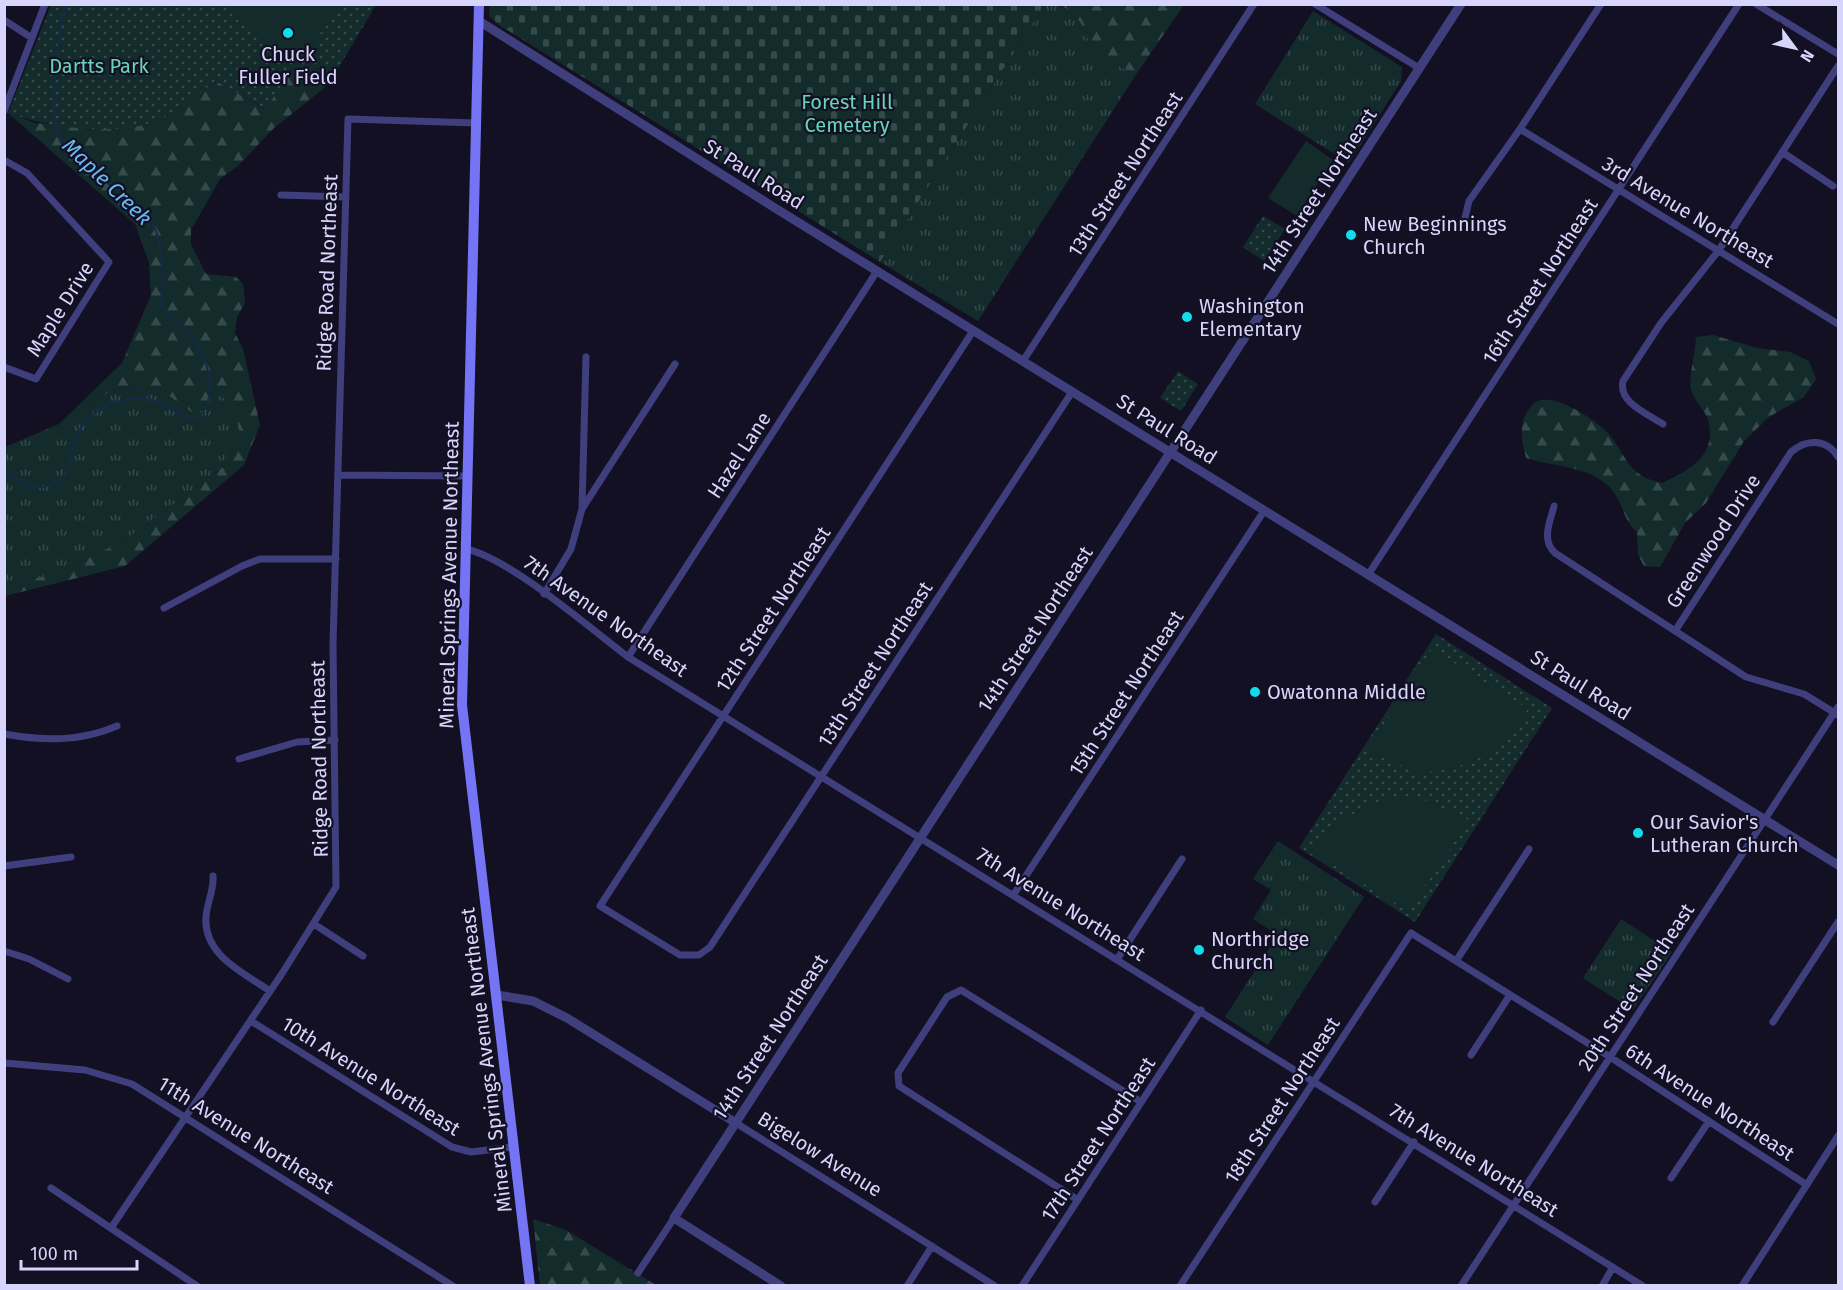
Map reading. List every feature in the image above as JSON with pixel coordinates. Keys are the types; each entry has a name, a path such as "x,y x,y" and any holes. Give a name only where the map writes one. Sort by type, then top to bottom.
{"main road":[{"name":"Mineral Springs Avenue Northeast","path":"479,4 462,705 530,1286"}],"street":[{"path":"4,111 45,4"},
{"name":"13th Street Northeast","path":"1023,361 1254,4"},
{"path":"1315,4 1419,68"},
{"path":"1328,12 1333,4"},
{"name":"14th Street Northeast","path":"638,1273 1461,4"},
{"path":"1464,222 1469,201 1520,129 1601,4"},
{"name":"16th Street Northeast","path":"1368,575 1739,4"},
{"path":"1756,4 1839,54"},
{"path":"4,20 32,38"},
{"name":"St Paul Road","path":"479,21 973,331 1839,865"},
{"path":"1663,424 1629,401 1622,391 1623,381 1661,323 1719,250 1839,66"},
{"name":"Ridge Road Northeast","path":"111,1228 314,924 332,896 337,877 336,559 348,119 476,123"},
{"name":"3rd Avenue Northeast","path":"1520,129 1839,324"},
{"path":"1782,153 1833,186"},
{"name":"Maple Drive","path":"4,160 27,173 109,262 36,379 4,367"},
{"path":"281,195 346,197"},
{"name":"Hazel Lane","path":"628,657 877,271"},
{"name":"12th Street Northeast","path":"703,953 692,956 680,955 600,906 973,331"},
{"path":"544,594 571,549 582,509 586,357"},
{"path":"582,509 675,364"},
{"name":"13th Street Northeast","path":"703,953 710,947 1072,392"},
{"name":"Greenwood Drive","path":"1837,712 1804,694 1746,677 1675,631 1791,452 1803,444 1818,442 1832,449 1839,457"},
{"path":"338,475 467,476"},
{"path":"1554,506 1547,537 1550,549 1675,631"},
{"name":"15th Street Northeast","path":"1014,894 1264,510"},
{"name":"7th Avenue Northeast","path":"465,549 478,551 544,594 628,657 922,836 1643,1286"},
{"path":"164,608 242,566 260,559 336,559"},
{"name":"20th Street Northeast","path":"1461,1286 1837,712"},
{"path":"4,734 38,738 82,738 117,726"},
{"path":"239,759 297,742 335,740"},
{"path":"1456,961 1529,849"},
{"path":"4,866 71,857"},
{"path":"1118,958 1182,859"},
{"path":"213,876 214,887 206,925 211,944 223,959 270,991"},
{"path":"1773,1022 1839,922"},
{"path":"314,924 363,956"},
{"name":"6th Avenue Northeast","path":"1411,933 1610,1057 1807,1185"},
{"name":"18th Street Northeast","path":"1180,1286 1411,933"},
{"path":"4,951 29,959 68,980"},
{"path":"1078,1200 903,1090 897,1082 898,1073 947,997 961,990 1141,1102"},
{"name":"Bigelow Avenue","path":"497,995 533,1001 567,1018 995,1286"},
{"path":"1471,1055 1510,995"},
{"name":"17th Street Northeast","path":"1022,1286 1201,1010"},
{"name":"10th Avenue Northeast","path":"250,1020 452,1147 471,1152 513,1147"},
{"name":"11th Avenue Northeast","path":"4,1063 85,1070 117,1078 146,1091 453,1286"},
{"path":"1671,1178 1708,1121"},
{"path":"1742,1286 1839,1137"},
{"path":"1375,1202 1414,1142"},
{"path":"51,1188 196,1286"},
{"path":"674,1218 781,1286"},
{"path":"907,1286 932,1246"},
{"path":"1602,1286 1613,1267"}],"green space":[{"name":"Forest Hill Cemetery","path":"490,4 1044,5 880,262 499,25 489,16"},
{"name":"Dartts Park","path":"51,5 376,5 328,85 289,73 266,109 216,81 186,104 150,123 131,127 88,129 45,123 8,113"},
{"name":"Chuck Fuller Field","path":"224,5 338,5 308,53 272,42 251,31"},
{"path":"1044,5 1071,11 1077,16 1085,30 1091,50 1111,64 1137,73 978,321 880,262"},
{"path":"1061,5 1184,5 1137,73 1111,64 1091,50 1081,24"},
{"path":"1313,11 1402,67 1401,81 1349,163 1255,104"},
{"path":"289,73 328,85 274,128 238,166 220,179 191,230 191,244 206,274 236,277 243,284 245,303 237,317 235,333 243,349 260,425 244,465 125,566 5,596 5,586 52,574 124,541 223,467 239,431 235,411 221,395 193,413 157,387 112,390 59,424 122,363 151,295 149,263 135,224 8,113 35,123 87,127 166,117 216,81 265,109"},
{"path":"1306,141 1333,160 1297,216 1268,198"},
{"path":"1263,216 1285,229 1264,261 1243,247"},
{"path":"1713,335 1757,348 1790,352 1809,361 1816,379 1804,397 1769,417 1744,441 1706,503 1685,523 1660,567 1644,566 1638,555 1637,532 1629,522 1613,491 1605,483 1573,468 1526,458 1522,437 1524,418 1532,405 1539,401 1549,400 1572,408 1594,421 1609,434 1628,463 1638,473 1662,483 1692,467 1706,451 1710,430 1707,417 1692,393 1690,384 1696,337"},
{"path":"1178,371 1198,384 1181,411 1160,398"},
{"path":"157,387 193,412 221,394 235,411 239,431 223,467 124,541 52,574 5,586 5,447 59,424 112,390"},
{"path":"1436,634 1552,708 1415,922 1299,848"},
{"path":"1432,649 1528,709 1510,736 1488,754 1454,768 1419,773 1367,751"},
{"path":"1400,797 1424,800 1469,820 1408,911 1311,851 1337,822 1376,803"},
{"path":"1278,841 1364,897 1268,1045 1225,1017 1278,935 1253,919 1271,890 1253,879"},
{"path":"1621,919 1672,952 1633,1010 1583,978"},
{"path":"533,1219 566,1230 656,1285 540,1285"}],"waterway":[{"name":"Maple Creek","path":"4,475 39,487 51,485 66,471 79,430 85,421 111,404 141,398 159,403 181,415 198,418 209,398 209,375 201,353 188,334 162,308 161,250 156,231 149,218 126,195 72,155 62,144 58,133 55,117 55,76 66,4"}],"place":[{"name":"Chuck Fuller Field","path":"288,33"},
{"name":"New Beginnings Church","path":"1351,235"},
{"name":"Washington Elementary","path":"1187,317"},
{"name":"Owatonna Middle","path":"1255,692"},
{"name":"Our Savior's Lutheran Church","path":"1638,833"},
{"name":"Northridge Church","path":"1199,950"}]}
